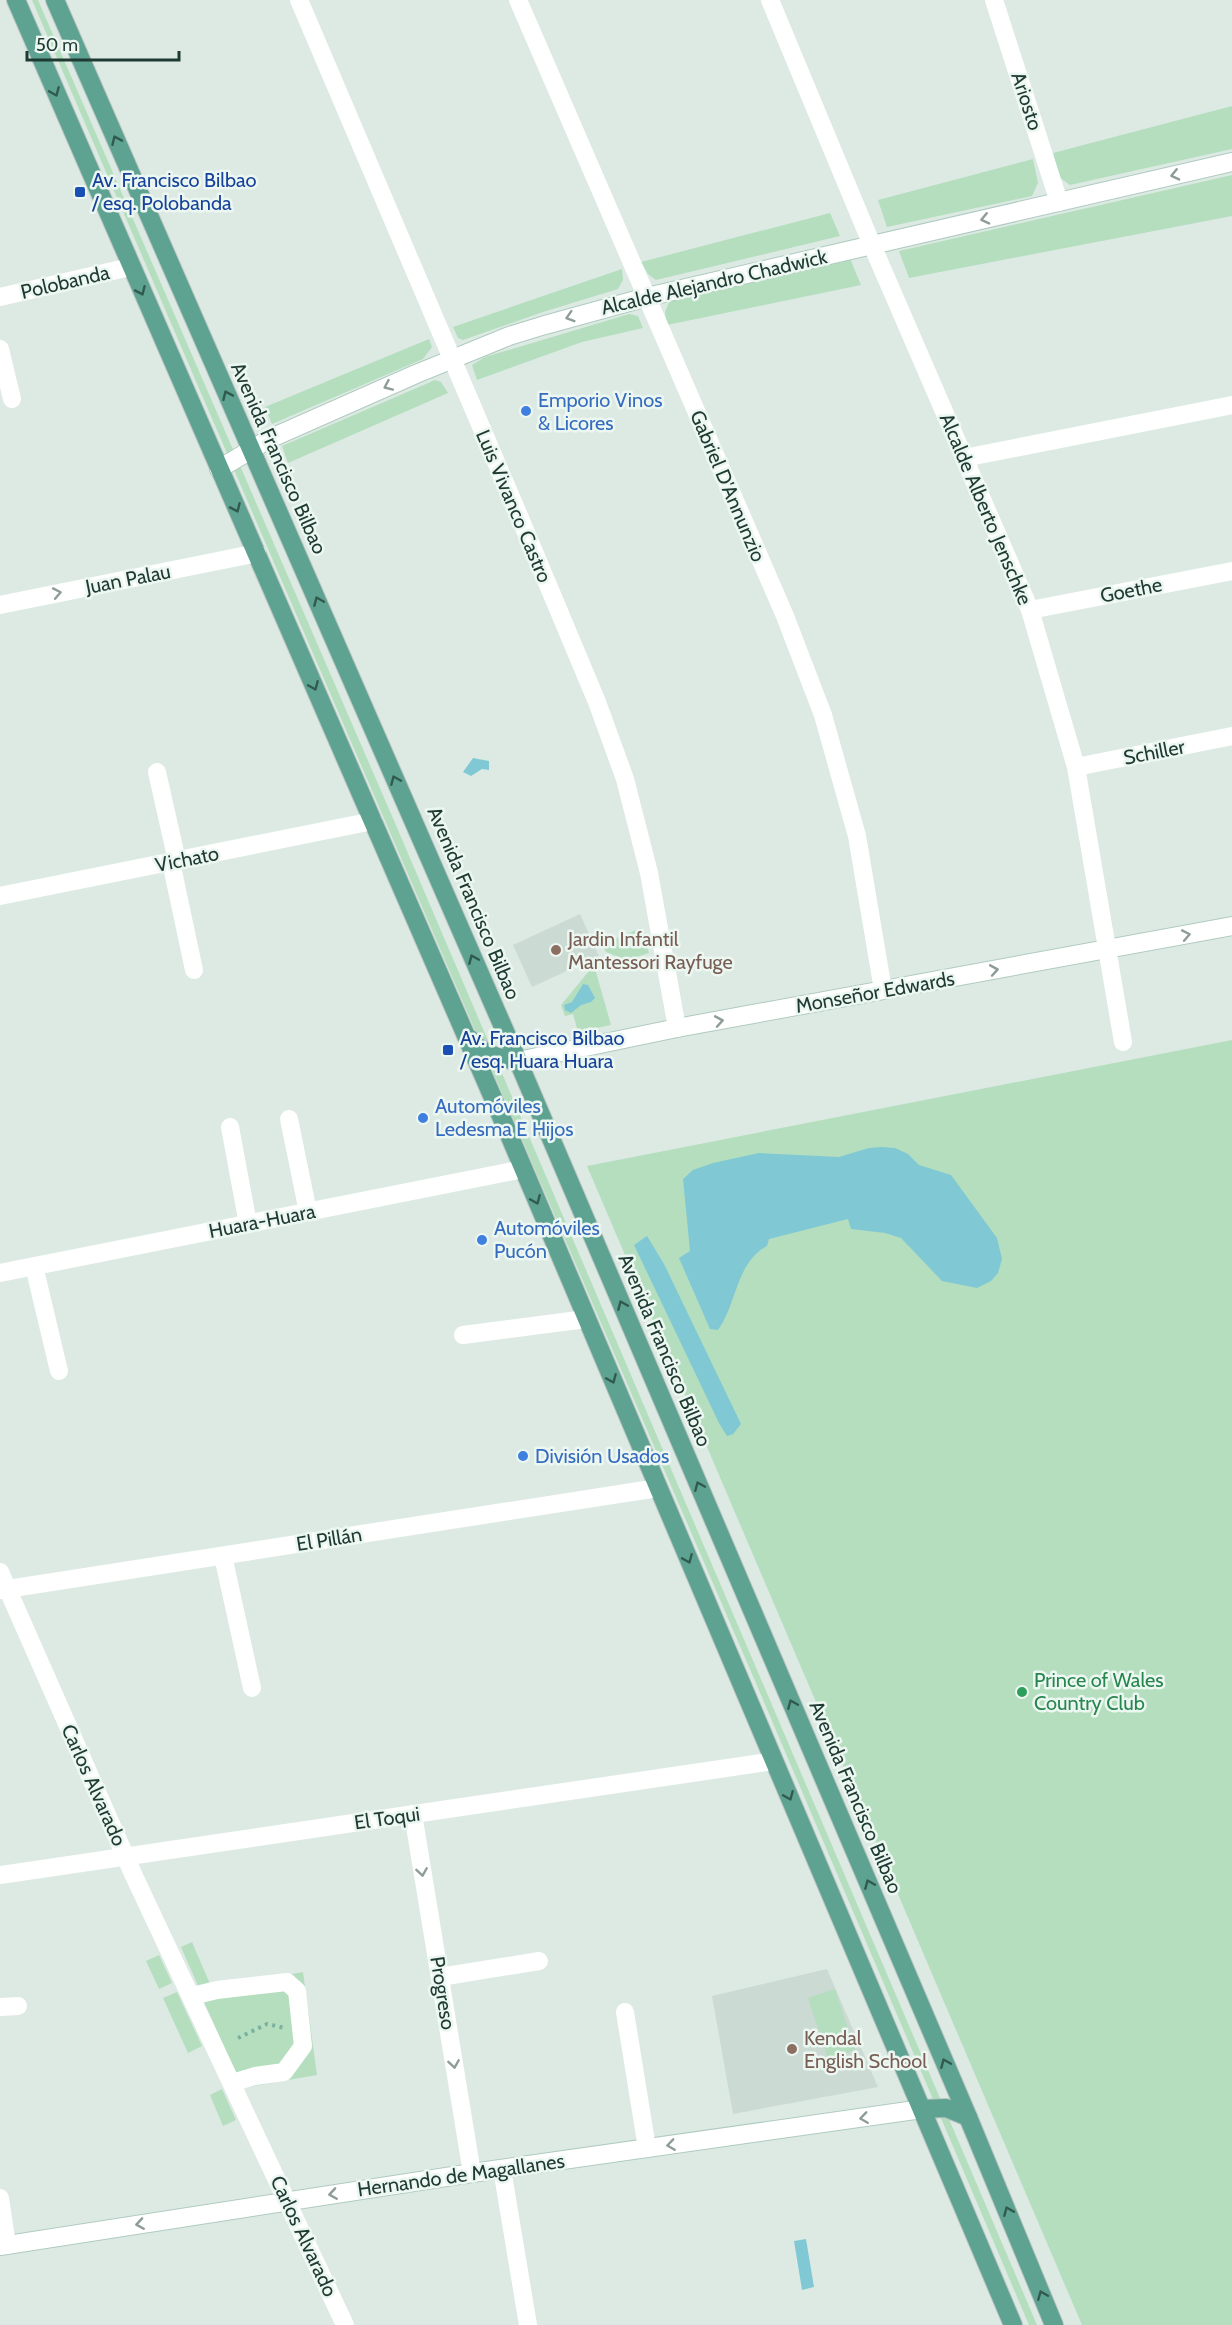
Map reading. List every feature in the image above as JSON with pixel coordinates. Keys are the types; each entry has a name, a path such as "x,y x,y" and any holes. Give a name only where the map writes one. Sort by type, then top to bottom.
{"main road":[{"path":"16,0 523,1169 1013,2325"},
{"name":"Avenida Francisco Bilbao","path":"55,0 518,1061 968,2117 1054,2325"},
{"path":"463,1030 473,1043 487,1053 502,1059 518,1061"},
{"path":"922,2109 946,2108 968,2117"}],"street":[{"name":"Luis Vivanco Castro","path":"299,0 597,702 625,779 649,873 677,1028"},
{"name":"Gabriel D'Annunzio","path":"518,0 785,616 823,715 857,836 883,990"},
{"name":"Alcalde Alberto Jenschke","path":"770,0 872,245 1030,610 1076,767 1123,1042"},
{"name":"Ariosto","path":"994,0 1059,202"},
{"name":"Alcalde Alejandro Chadwick","path":"219,469 251,449 451,360 536,327 646,297 1232,162"},
{"name":"Polobanda","path":"0,297 130,267"},
{"path":"0,349 12,399"},
{"path":"964,458 1232,405"},
{"name":"Juan Palau","path":"0,605 257,553"},
{"name":"Goethe","path":"1030,610 1232,571"},
{"name":"Schiller","path":"1076,767 1232,736"},
{"path":"157,772 194,970"},
{"name":"Vichato","path":"0,896 373,821"},
{"name":"Monseñor Edwards","path":"518,1061 677,1028 1232,926"},
{"path":"289,1119 308,1212"},
{"path":"230,1127 248,1224"},
{"name":"Huara-Huara","path":"0,1273 523,1169"},
{"path":"34,1266 59,1371"},
{"path":"463,1335 586,1318"},
{"name":"El Pillán","path":"2,1584 223,1556 658,1488"},
{"path":"223,1556 252,1688"},
{"name":"Carlos Alvarado","path":"2,1584 126,1857 345,2325"},
{"name":"El Toqui","path":"0,1875 774,1761"},
{"name":"Progreso","path":"413,1814 472,2173"},
{"path":"440,1977 539,1961"},
{"path":"192,1996 217,1990 287,1982 297,1991 303,2046 284,2072 255,2076 231,2083"},
{"path":"625,2012 647,2148"},
{"name":"Hernando de Magallanes","path":"4,2245 472,2173 922,2109"},
{"path":"502,2169 528,2325"},
{"path":"0,2198 4,2245"}],"path":[{"path":"238,2038 267,2024 302,2034"}],"shaded area":[{"name":"Jardin Infantil Mantessori Rayfuge","path":"580,914 599,956 532,987 513,945"},
{"name":"Kendal English School","path":"827,1969 878,2087 733,2114 712,1996"}],"green space":[{"path":"32,0 38,0 395,823 1037,2325 1029,2325 758,1688"},
{"path":"1232,106 1232,149 1070,185 1059,177 1053,153"},
{"path":"1033,159 1038,183 1032,196 887,227 878,200"},
{"path":"1232,175 1232,216 909,278 899,251"},
{"path":"830,213 840,236 656,280 648,274 641,262"},
{"path":"849,256 861,285 667,325 665,312 670,300"},
{"path":"622,269 623,280 618,289 463,340 458,338 453,327"},
{"path":"629,314 638,316 643,328 582,342 477,380 472,365 485,357"},
{"path":"429,339 432,347 423,359 272,424 265,407"},
{"path":"435,380 441,382 448,393 288,463 282,446"},
{"path":"641,928 649,953 627,960 606,952 602,944"},
{"path":"594,965 611,1025 578,1032 573,1014 565,1016 561,1005"},
{"name":"Prince of Wales Country Club","path":"1232,1040 1232,2325 1082,2325 587,1166"},
{"path":"192,1942 210,1984 199,1988 181,1947"},
{"path":"159,1955 172,1983 159,1989 146,1961"},
{"path":"303,1972 317,2075 243,2088 199,1991"},
{"path":"835,1989 855,2050 828,2059 808,1998"},
{"path":"177,1992 202,2046 188,2053 163,1998"},
{"path":"222,2089 236,2120 223,2126 210,2095"}],"water":[{"path":"473,758 489,761 489,770 482,769 471,776 463,772"},
{"path":"583,984 588,985 595,998 571,1013 565,1010 564,1005 572,1002"},
{"path":"869,1148 895,1148 908,1154 919,1165 951,1175 997,1238 1002,1259 998,1273 991,1281 977,1288 942,1281 901,1238 885,1233 851,1229 848,1219 769,1239 767,1246 749,1262 718,1330 710,1329 679,1258 690,1251 683,1179 693,1170 713,1163 759,1153 839,1157"},
{"path":"647,1236 664,1264 741,1424 733,1434 727,1436 719,1423 634,1245"},
{"path":"806,2239 814,2287 802,2290 794,2241"}],"place":[{"name":"Av. Francisco Bilbao / esq. Polobanda","path":"80,192"},
{"name":"Emporio Vinos & Licores","path":"526,411"},
{"name":"Jardin Infantil Mantessori Rayfuge","path":"556,950"},
{"name":"Av. Francisco Bilbao / esq. Huara Huara","path":"448,1050"},
{"name":"Automóviles Ledesma E Hijos","path":"423,1118"},
{"name":"Automóviles Pucón","path":"482,1240"},
{"name":"División Usados","path":"523,1456"},
{"name":"Prince of Wales Country Club","path":"1022,1692"},
{"name":"Kendal English School","path":"792,2049"}]}
